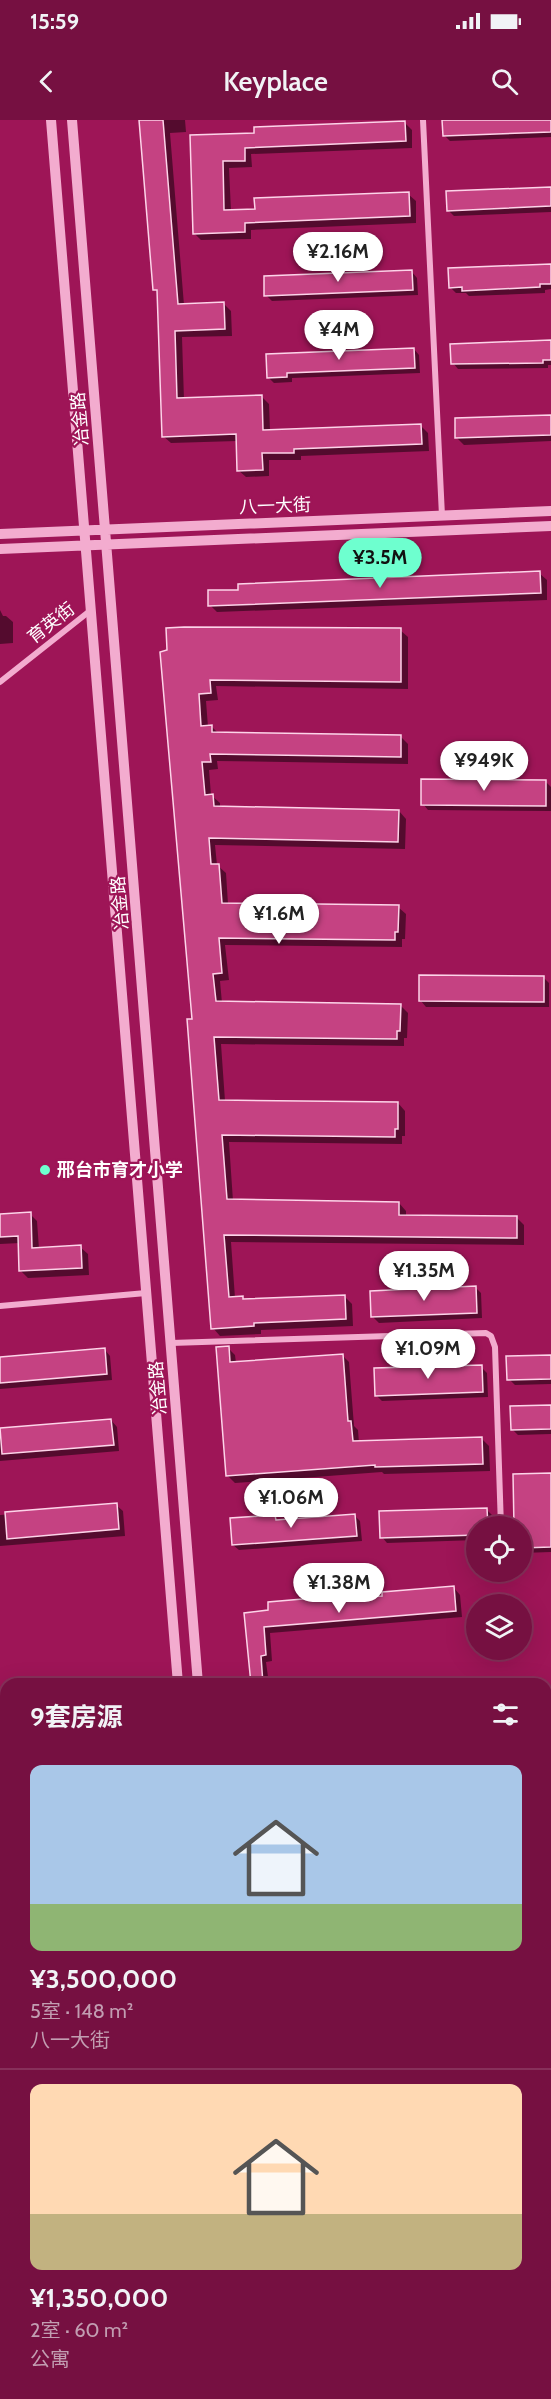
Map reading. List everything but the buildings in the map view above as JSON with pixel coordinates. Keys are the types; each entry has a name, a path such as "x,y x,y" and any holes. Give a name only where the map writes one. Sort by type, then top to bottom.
{"street":[{"name":"冶金路","path":"51,120 178,1678"},
{"name":"冶金路","path":"72,120 198,1678"},
{"path":"423,120 442,516"},
{"name":"八一大街","path":"0,534 551,511"},
{"name":"八一大街","path":"0,549 551,526"},
{"name":"育英街","path":"0,682 92,610"},
{"path":"0,1306 146,1293"},
{"path":"171,1343 486,1333 491,1336 495,1347 501,1516"}],"place":[{"name":"邢台市育才小学","path":"45,1170"}]}
